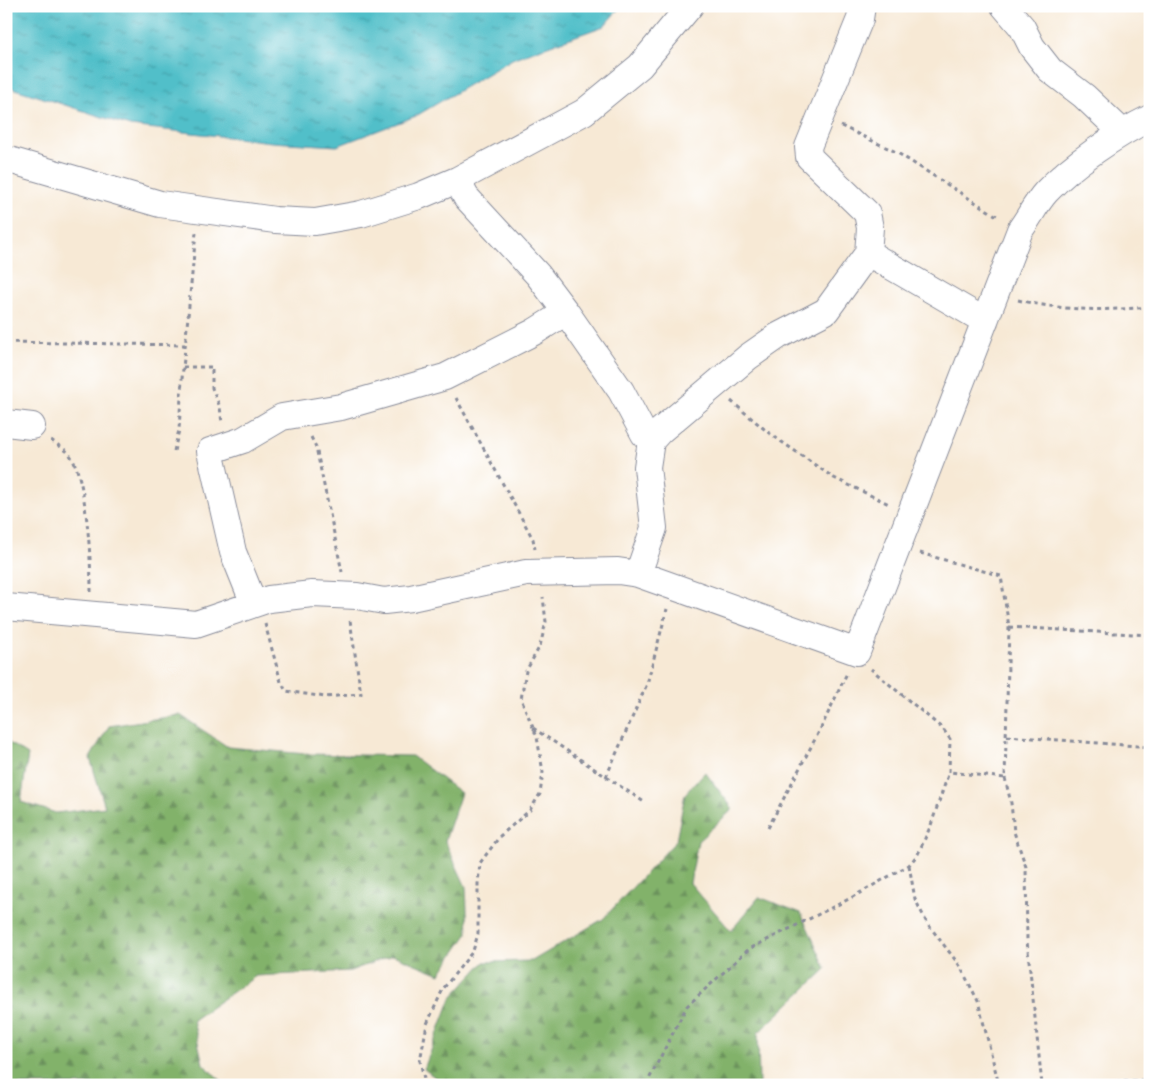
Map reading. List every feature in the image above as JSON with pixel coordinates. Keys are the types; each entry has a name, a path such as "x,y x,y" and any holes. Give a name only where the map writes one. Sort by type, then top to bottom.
{"street":[{"path":"6,159 160,204 275,220 315,222 361,214 419,196 457,180 584,112 640,66 690,6"},
{"path":"638,574 654,528 647,467 651,441 660,431 714,386 778,336 826,311 868,253 870,228 867,213 809,156 808,147 860,19 862,6"},
{"path":"1004,6 1022,27 1032,47 1050,70 1084,96 1122,132"},
{"path":"6,607 196,624 269,599 312,594 357,596 384,601 411,598 526,573 618,570 638,574 673,586 857,652 1020,230 1046,193 1122,132 1150,118"},
{"path":"457,180 466,197 538,275 566,312 621,391 644,434 651,441"},
{"path":"868,253 985,322"},
{"path":"254,604 233,552 210,451 243,440 282,417 341,407 445,377 534,332 566,312"},
{"path":"6,423 32,426"}],"path":[{"path":"820,116 896,152 1020,230"},
{"path":"174,451 179,430 198,209"},
{"path":"995,294 1050,308 1099,311 1150,307"},
{"path":"6,342 185,345"},
{"path":"183,367 212,367 212,388 220,407 225,446"},
{"path":"428,1085 425,1083 420,1061 427,1024 443,988 473,951 478,934 480,863 500,836 530,810 540,794 543,772 533,728 521,699 526,671 540,646 546,622 540,572 533,539 445,377"},
{"path":"714,386 769,433 834,478 910,514"},
{"path":"32,426 69,454 80,477 91,574 91,615"},
{"path":"899,544 939,560 1001,576 1009,627 1005,778 1011,803 1014,832 1026,867 1026,941 1042,1085"},
{"path":"606,777 647,684 673,586"},
{"path":"1009,627 1150,635"},
{"path":"646,1085 687,1006 749,949 849,899 909,865 918,854 931,824 949,772 950,739 943,729 872,670 857,652 822,726 768,828"},
{"path":"533,728 644,802"},
{"path":"1007,736 1150,747"},
{"path":"949,772 1005,778"},
{"path":"909,865 915,899 927,923 960,966 978,1001 999,1085"},
{"path":"1052,1085 1150,1081"}],"green space":[{"path":"180,715 228,747 306,754 412,756 461,793 445,841 466,887 468,933 440,974 393,955 350,971 256,976 193,1020 203,1064 226,1085 6,1085 6,741 28,755 21,802 56,813 105,807 90,758 109,726"},
{"path":"705,772 733,809 698,841 690,883 731,931 759,897 801,913 826,969 758,1033 759,1085 445,1085 424,1069 451,998 484,962 532,961 603,919 676,841 685,794"}],"water":[{"path":"6,6 621,6 604,26 514,58 416,116 337,146 272,142 130,126 6,86"}]}
